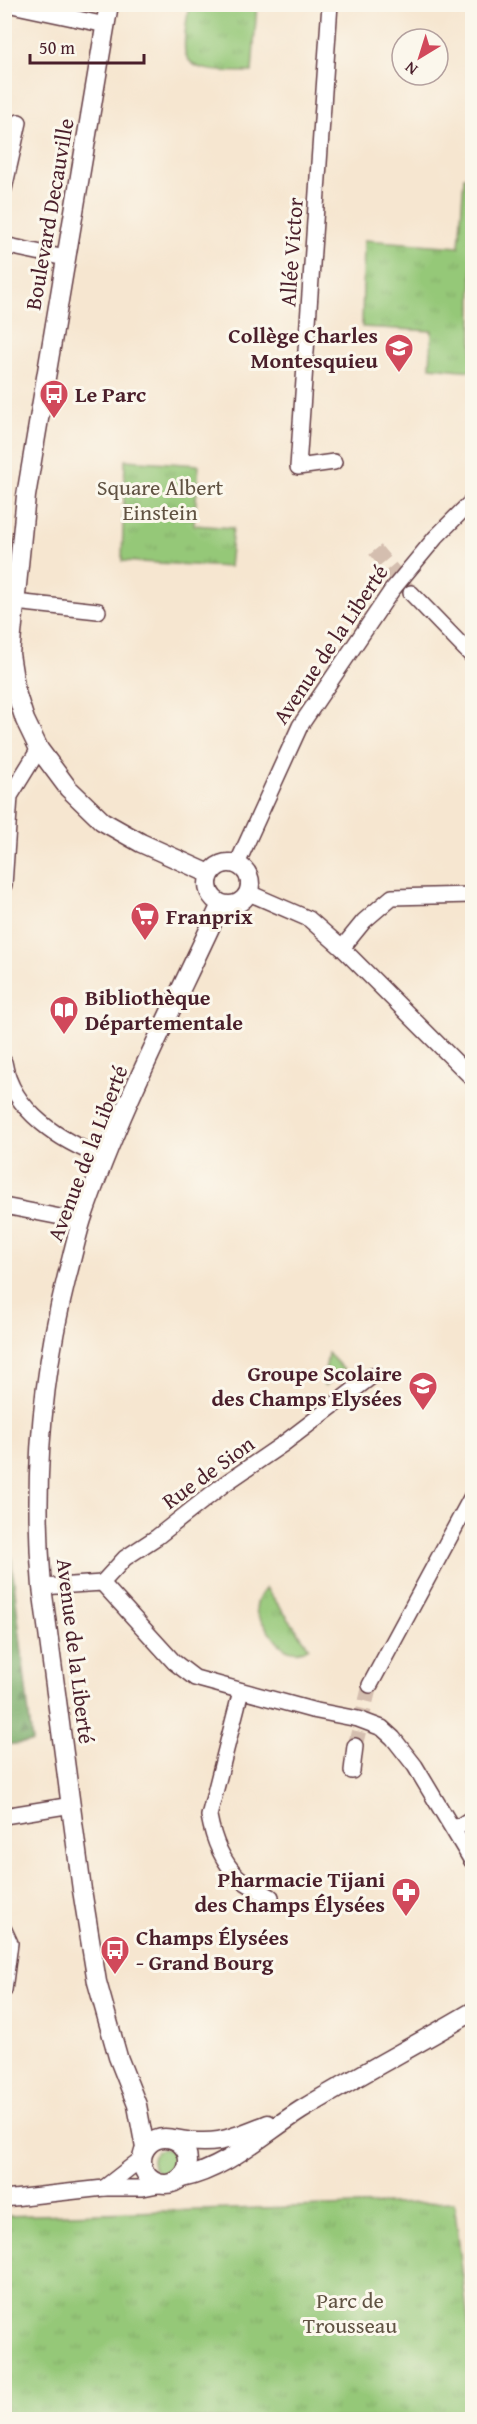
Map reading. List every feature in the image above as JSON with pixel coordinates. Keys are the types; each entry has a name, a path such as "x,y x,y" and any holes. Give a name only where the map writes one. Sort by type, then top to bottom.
{"street":[{"path":"7,4 106,25"},
{"name":"Boulevard Decauville","path":"109,4 26,496 10,654 16,692 25,720 39,749 68,788 102,821 141,843 210,874"},
{"name":"Allée Victor","path":"330,4 298,467 334,462"},
{"path":"4,189 19,122"},
{"path":"4,245 65,258"},
{"name":"Avenue de la Liberté","path":"237,864 300,726 392,590 436,537 472,501"},
{"path":"411,593 472,656"},
{"path":"15,602 98,611"},
{"path":"4,885 8,795 39,749"},
{"path":"222,863 237,864 247,871 250,878 249,893 236,904 221,904 211,896 208,889 210,874 222,863"},
{"path":"249,893 309,919 342,948 472,1078"},
{"path":"342,948 364,921 392,897 472,895"},
{"name":"Avenue de la Liberté","path":"143,2154 137,2105 118,2057 97,1982 42,1587 38,1492 42,1411 56,1322 81,1221 105,1158 154,1046 221,904"},
{"path":"4,1062 18,1097 38,1120 62,1139 105,1158"},
{"path":"4,1206 81,1221"},
{"name":"Rue de Sion","path":"102,1583 125,1558 157,1538 223,1485 256,1465 372,1377"},
{"path":"370,1685 472,1496"},
{"path":"42,1587 102,1583 174,1662 195,1678 312,1710 358,1719 382,1728 415,1766 455,1828 472,1861"},
{"path":"241,1690 209,1816 212,1835 225,1860 238,1877 271,1898"},
{"path":"352,1771 355,1746"},
{"path":"4,1816 72,1805"},
{"path":"455,1828 472,1818"},
{"path":"4,1930 10,1943 4,1990"},
{"path":"4,2199 104,2188 143,2188 196,2175 241,2151 301,2111 472,2012"},
{"name":"Avenue de la Liberté","path":"137,2105 172,2138"},
{"path":"104,2188 143,2154 155,2139 172,2138 199,2143 216,2143 301,2111"},
{"path":"172,2138 186,2149 188,2157 186,2171 182,2178"},
{"path":"143,2154 147,2176 163,2184"}],"green space":[{"path":"189,5 257,5 252,72 213,71 203,69 189,60 185,52 184,41"},
{"path":"464,177 472,178 472,371 430,367 432,331 362,327 364,240 459,247"},
{"name":"Square Albert Einstein","path":"125,460 199,465 194,525 233,528 229,567 122,561"},
{"path":"328,1353 344,1370 325,1386 323,1384"},
{"path":"11,1555 32,1742 5,1745 4,1556"},
{"path":"266,1588 309,1647 296,1652 286,1649 276,1641 257,1614 257,1604"},
{"path":"164,2149 173,2152 176,2161 173,2170 164,2173 155,2170 152,2161 155,2152"},
{"name":"Parc de Trousseau","path":"454,2202 472,2354 472,2419 5,2419 5,2216"}],"tunnel":[{"path":"375,550 411,593"},
{"path":"355,1746 370,1685"}],"place":[{"name":"Collège Charles Montesquieu","path":"399,374"},
{"name":"Le Parc","path":"54,420"},
{"name":"Franprix","path":"145,942"},
{"name":"Bibliothèque Départementale","path":"64,1036"},
{"name":"Groupe Scolaire des Champs Elysées","path":"423,1412"},
{"name":"Pharmacie Tijani des Champs Élysées","path":"406,1918"},
{"name":"Champs Élysées - Grand Bourg","path":"115,1976"}]}
